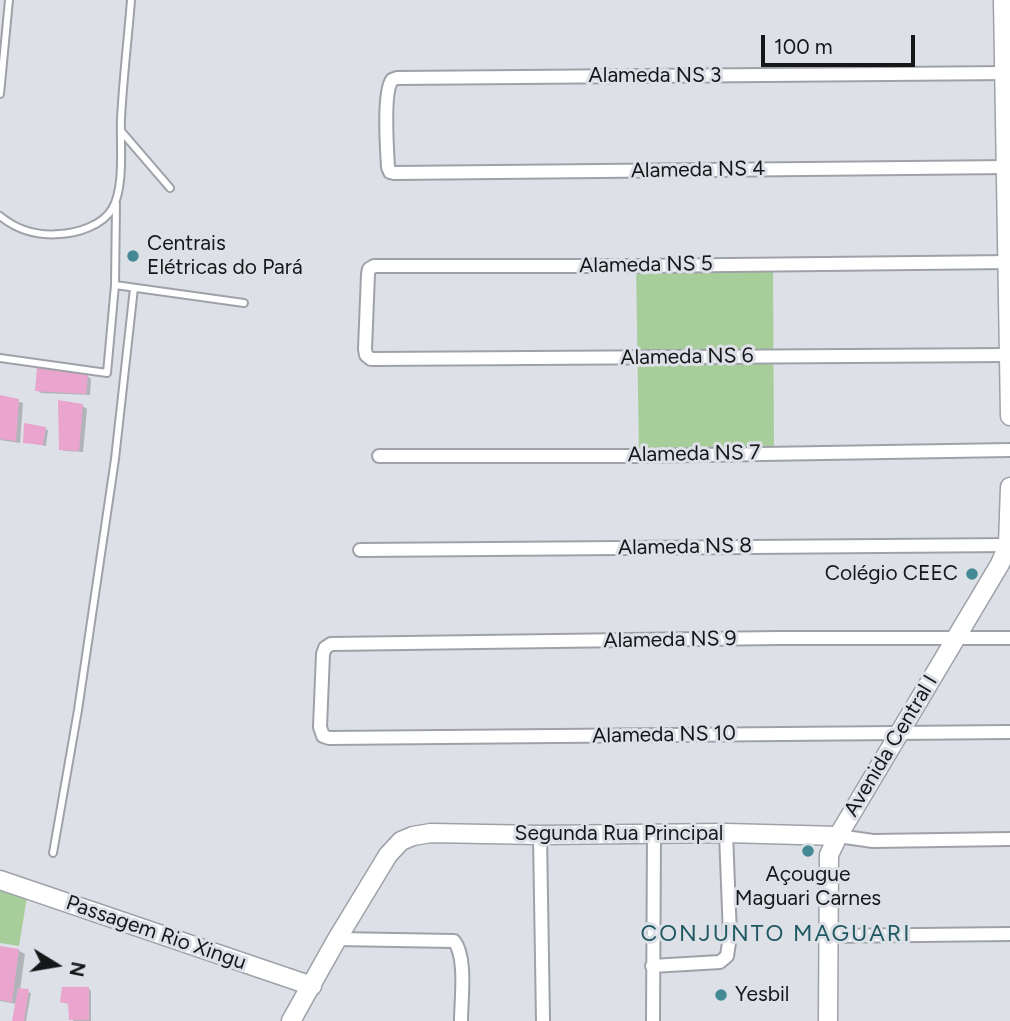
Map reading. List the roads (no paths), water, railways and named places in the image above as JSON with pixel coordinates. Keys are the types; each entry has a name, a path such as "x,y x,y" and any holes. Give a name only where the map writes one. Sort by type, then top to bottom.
{"main road":[{"path":"1003,0 1007,73 1010,416"},
{"name":"Avenida Central I","path":"828,1021 828,863 838,836 1000,564 1009,545 1010,486"},
{"name":"Segunda Rua Principal","path":"337,939 388,855 401,841 423,833 726,833 838,836"},
{"name":"Passagem Rio Xingu","path":"0,880 312,986"},
{"path":"291,1021 337,939"}],"street":[{"name":"Alameda NS 3","path":"388,169 388,88 392,80 397,78 1007,73"},
{"name":"Alameda NS 4","path":"388,169 394,173 1008,167"},
{"name":"Alameda NS 5","path":"366,355 368,274 369,269 374,266 1008,262"},
{"name":"Alameda NS 6","path":"366,355 371,359 1009,355"},
{"name":"Alameda NS 7","path":"379,456 625,456 1010,450"},
{"name":"Alameda NS 8","path":"360,550 1009,545"},
{"name":"Alameda NS 9","path":"321,732 323,651 331,644 1010,638"},
{"name":"Alameda NS 10","path":"321,732 329,738 1010,732"},
{"path":"652,966 720,962 727,956 730,936 726,833"},
{"path":"653,1021 654,834"},
{"path":"540,835 543,1021"},
{"path":"838,836 873,841 1010,839"},
{"path":"828,936 1010,934"},
{"path":"337,939 454,941 459,949 462,966 461,1021"}],"lane":[{"path":"0,94 9,0"},
{"path":"0,358 107,373 131,0"},
{"path":"121,131 170,188"},
{"path":"0,216 15,227 30,232 74,233 105,219 116,202"},
{"path":"114,288 134,288 244,303"},
{"path":"53,853 78,710 115,459 134,288"}],"place":[{"name":"Centrais Elétricas do Pará","path":"133,256"},
{"name":"Colégio CEEC","path":"972,574"},
{"name":"Açougue Maguari Carnes","path":"808,851"},
{"name":"Yesbil","path":"721,995"}],"district":[{"name":"CONJUNTO MAGUARI","path":"776,934"}]}
